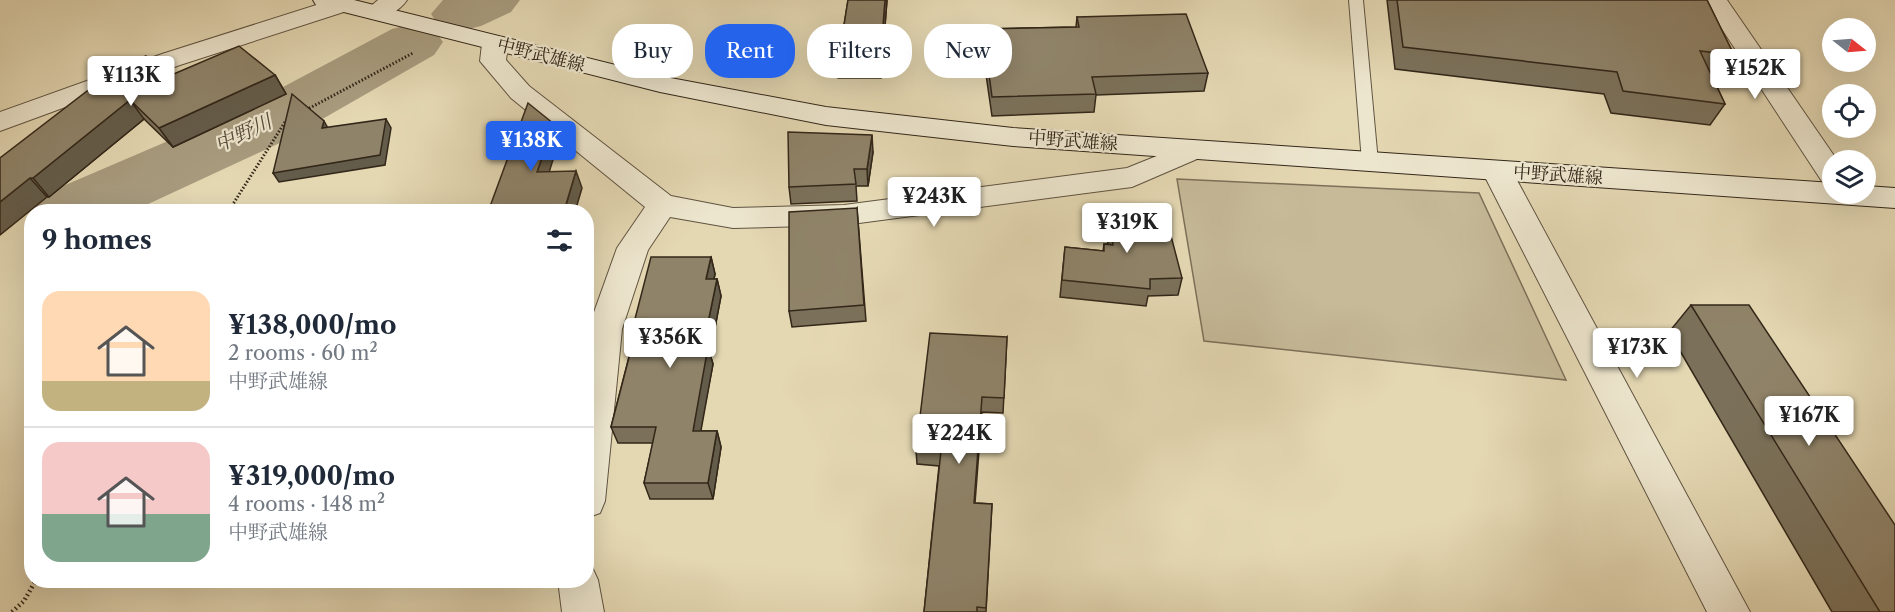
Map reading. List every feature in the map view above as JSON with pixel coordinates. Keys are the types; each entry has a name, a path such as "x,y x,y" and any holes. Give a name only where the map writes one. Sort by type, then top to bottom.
{"street":[{"path":"1715,0 1822,160"},
{"name":"中野武雄線","path":"335,2 385,6 461,35 495,44 660,84 826,116 1013,137 1822,193"},
{"path":"0,122 81,90 335,2"},
{"path":"495,44 493,61 520,92 662,205 733,218 844,215 1132,177 1194,150"},
{"path":"1497,171 1730,612"},
{"name":"中野武雄線","path":"1876,196 1895,198"},
{"path":"594,429 605,329 633,248 662,205"},
{"path":"579,588 583,612"}],"lane":[{"path":"1356,0 1370,162"}],"path":[{"path":"306,110 423,48 461,35"},
{"path":"233,204 285,122 296,116"},
{"path":"12,612 24,601 31,588"}],"shaded area":[{"path":"1177,179 1479,193 1566,380 1204,341"}],"building":[{"path":"848,0 885,0 883,24 844,24"},
{"path":"1397,0 1707,0 1734,55 1700,51 1725,104 1623,91 1617,72 1403,47"},
{"path":"1186,14 1208,73 1092,77 1096,94 992,97 989,78 1012,78 1012,28 1079,27 1077,17"},
{"path":"239,46 275,75 159,128 130,100 0,202 0,158 121,65 146,56 162,79"},
{"path":"292,94 324,121 322,128 386,119 380,155 273,173"},
{"path":"528,103 554,124 537,172 576,171 566,204 491,204"},
{"path":"788,132 872,135 867,169 854,169 856,184 789,187"},
{"path":"857,208 864,305 789,311 789,212"},
{"path":"1165,213 1182,278 1150,279 1150,289 1062,280 1065,247 1104,251 1104,244 1113,245 1109,214"},
{"path":"651,257 711,257 706,279 717,279 703,347 708,347 693,431 717,431 708,483 644,483 656,427 611,427 633,342 629,342"},
{"path":"1691,305 1749,305 1895,525 1895,612 1880,612"},
{"path":"930,333 1007,337 1004,398 982,397 974,503 992,504 986,608 977,607 977,612 924,612 941,451 916,450"}],"waterway":[{"name":"中野川","path":"460,14 491,0"},
{"name":"中野川","path":"85,204 261,126 413,42"}]}
